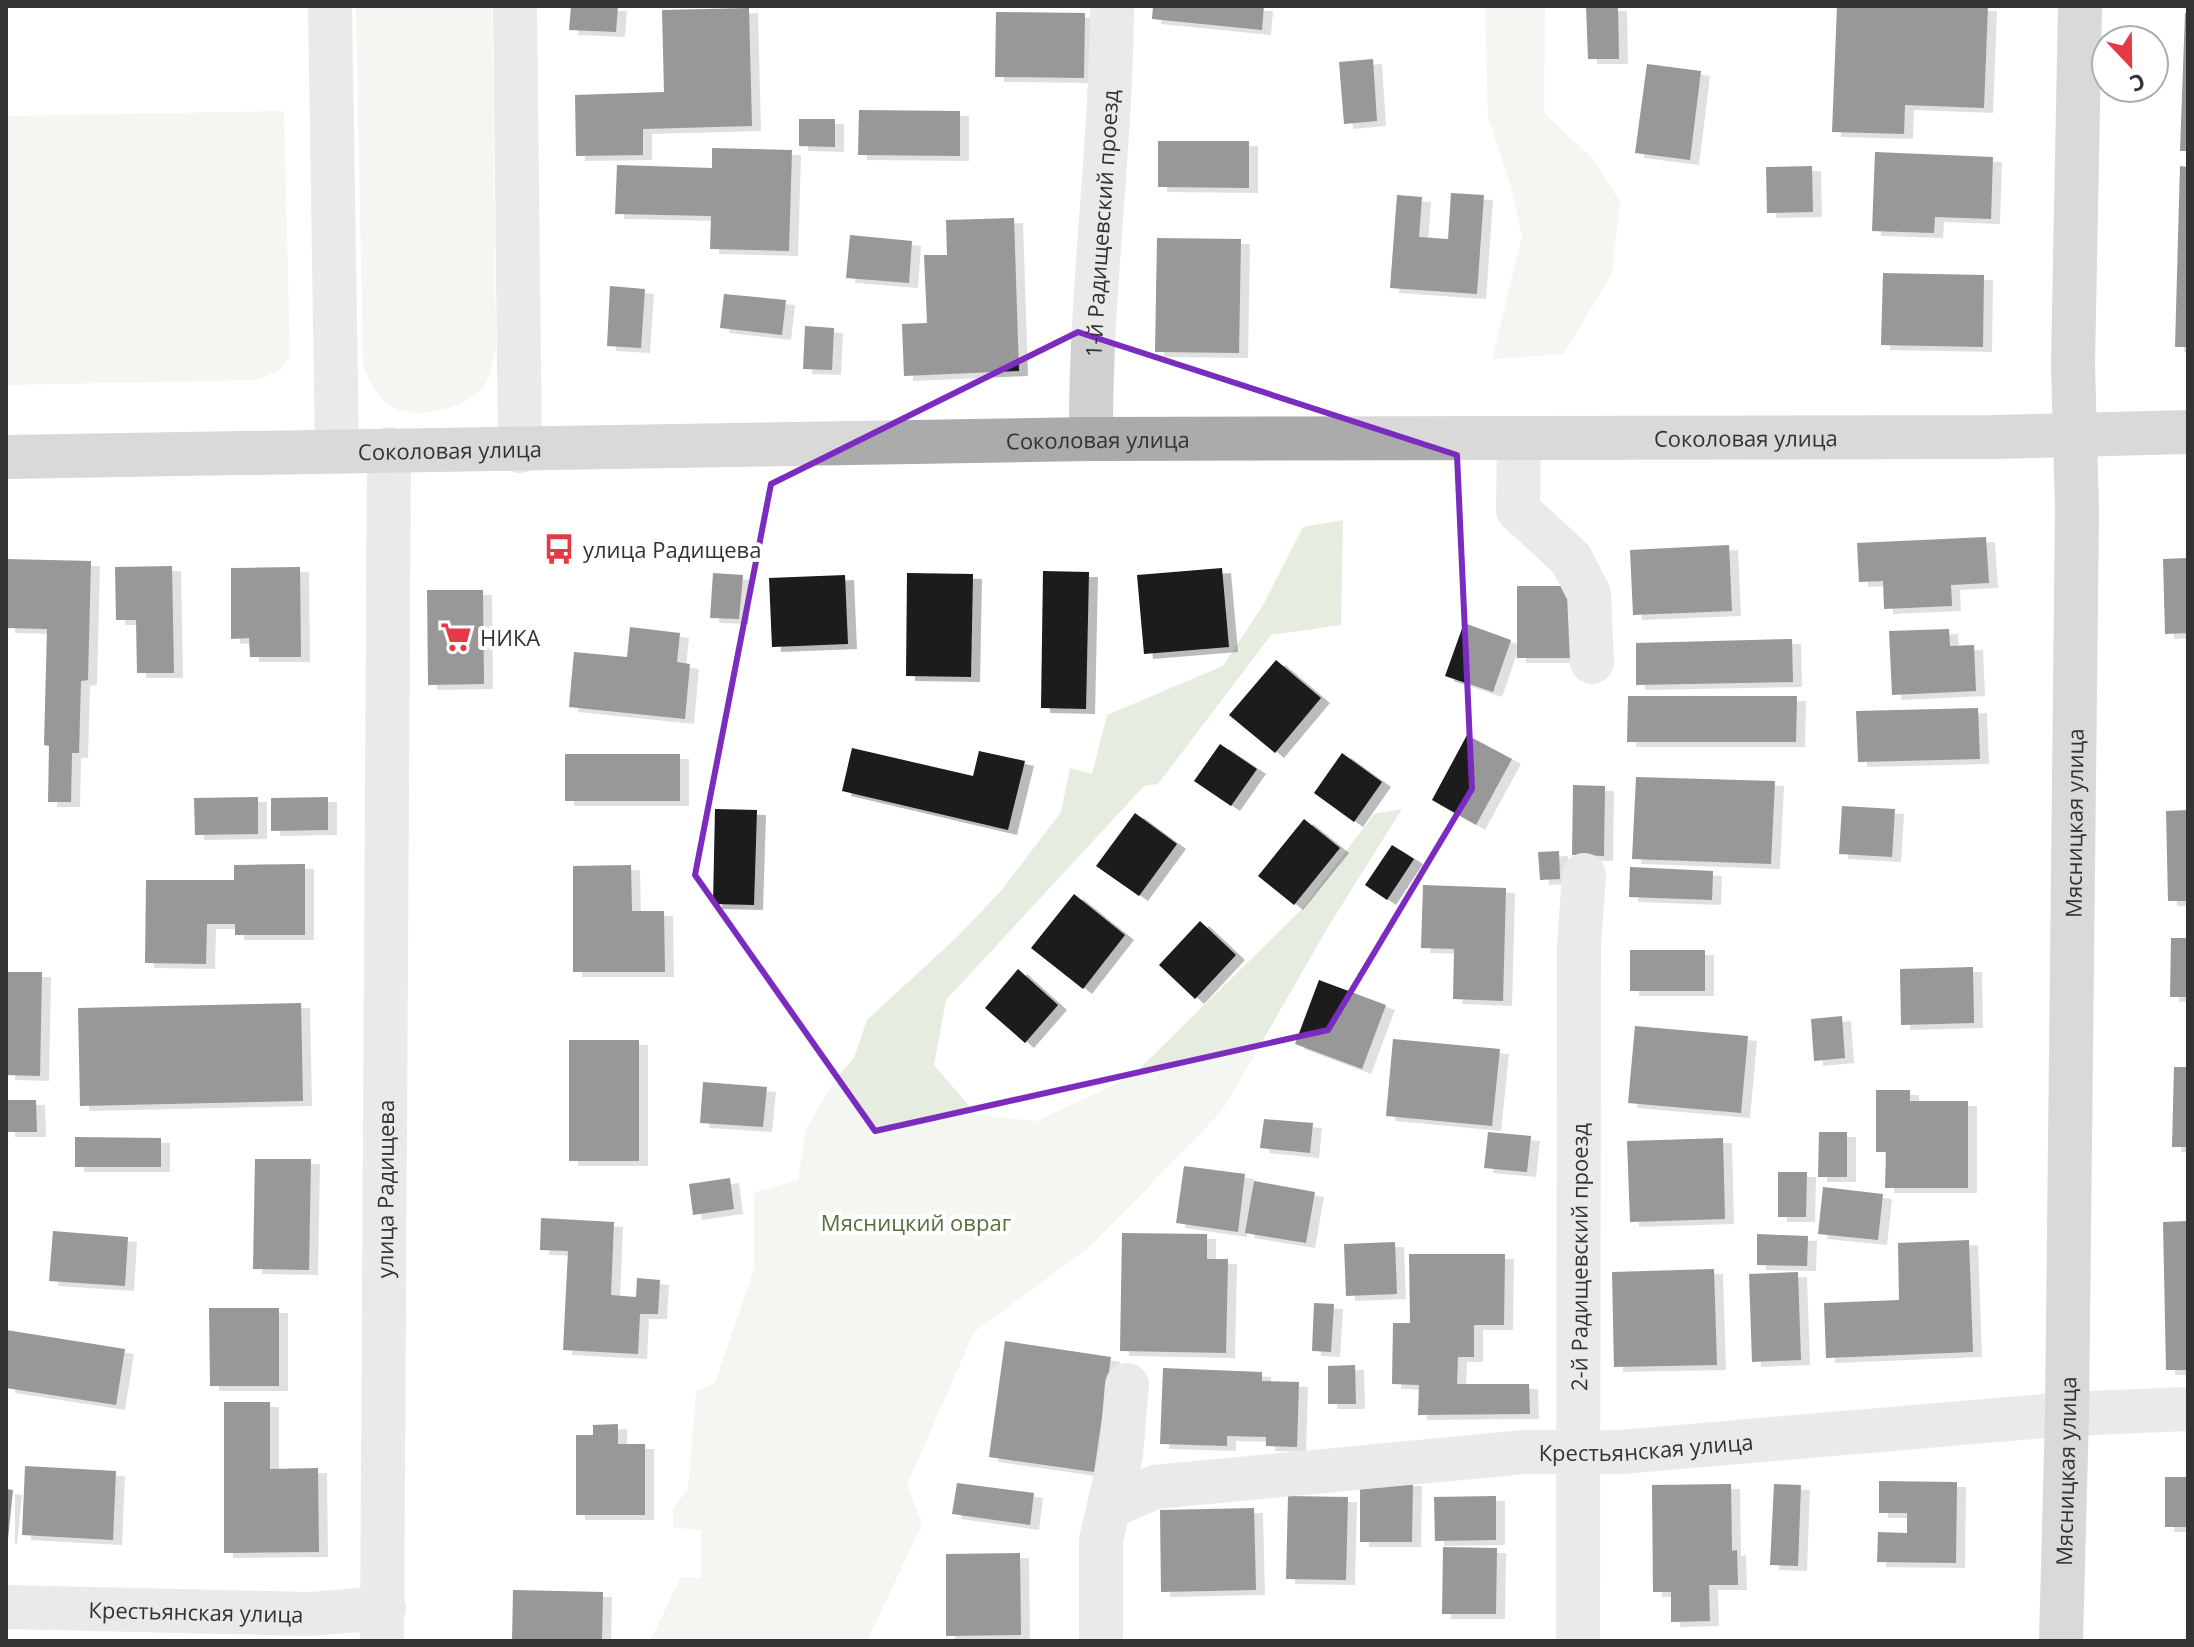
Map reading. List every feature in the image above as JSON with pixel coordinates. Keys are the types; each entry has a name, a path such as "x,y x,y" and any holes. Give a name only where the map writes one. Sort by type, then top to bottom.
{"main road":[{"name":"Мясницкая улица","path":"2061,1641 2067,1414 2080,6"},
{"name":"Соколовая улица","path":"6,457 337,449 520,451 1091,439 1519,440 2188,432"}],"street":[{"path":"330,6 337,449"},
{"path":"515,6 520,451"},
{"name":"1-й Радищевский проезд","path":"1091,439 1090,375 1112,81 1112,6"},
{"path":"1519,440 1518,510 1571,559 1589,594 1592,662"},
{"name":"улица Радищева","path":"383,1624 389,449"},
{"name":"2-й Радищевский проезд","path":"1578,1641 1581,1453 1577,1399 1579,945 1584,875"},
{"path":"1101,1641 1101,1540 1121,1454 1127,1385"},
{"name":"Крестьянская улица","path":"1110,1507 1155,1487 1525,1452 1581,1453 2067,1414 2188,1409"},
{"name":"Крестьянская улица","path":"6,1607 311,1614 383,1624"}],"highlighted area":[{"path":"1078,332 1457,455 1472,789 1328,1030 875,1131 695,875 771,484"}],"green space":[{"path":"356,6 492,6 496,349 489,377 482,389 458,405 433,412 406,412 395,408 377,392 363,365"},
{"path":"1485,6 1545,6 1544,113 1594,160 1620,202 1612,274 1564,354 1492,359 1522,237 1511,187 1488,117"},
{"path":"284,111 290,357 280,370 258,380 6,385 6,116"},
{"name":"Мясницкий овраг","path":"1343,520 1341,625 1271,635 1158,784 1144,786 946,1000 934,1065 977,1115 1037,1121 1132,1076 1303,908 1374,814 1402,809 1328,927 1222,1111 1091,1246 974,1332 907,1485 922,1525 867,1641 650,1641 681,1577 701,1578 701,1531 673,1527 673,1508 688,1489 696,1391 715,1383 754,1269 754,1193 798,1180 806,1129 836,1078 854,1058 867,1020 957,937 1001,891 1061,812 1070,768 1092,774 1107,715 1223,666 1263,605 1303,527"}],"building":[{"path":"571,6 618,6 616,32 569,30"},
{"path":"1153,6 1264,6 1262,30 1152,19"},
{"path":"1586,6 1618,6 1619,59 1588,59"},
{"path":"1837,6 1988,6 1984,108 1905,105 1904,134 1832,132"},
{"path":"749,8 752,126 643,129 643,155 576,156 575,95 664,92 662,10"},
{"path":"996,12 1085,13 1084,78 995,77"},
{"path":"2185,13 2188,13 2188,151 2180,151"},
{"path":"1373,59 1377,121 1344,124 1339,62"},
{"path":"1647,64 1701,71 1690,160 1635,153"},
{"path":"859,110 960,111 960,156 858,155"},
{"path":"799,119 835,119 835,147 799,146"},
{"path":"1158,141 1249,141 1249,188 1158,187"},
{"path":"712,148 792,150 789,251 710,249 711,216 615,214 617,165 712,168"},
{"path":"1875,152 1993,157 1991,219 1935,217 1934,233 1872,231"},
{"path":"1812,166 1813,212 1767,213 1766,167"},
{"path":"2180,166 2188,167 2188,347 2175,347"},
{"path":"1451,193 1484,195 1477,294 1390,288 1397,195 1422,197 1419,237 1448,239"},
{"path":"1014,218 1019,371 904,376 902,324 927,323 924,255 947,255 946,220"},
{"path":"850,235 912,241 909,283 846,278"},
{"path":"1157,238 1241,239 1239,353 1155,352"},
{"path":"1883,273 1984,275 1983,347 1881,345"},
{"path":"610,286 645,289 641,348 607,346"},
{"path":"724,294 786,300 782,335 720,328"},
{"path":"805,326 834,328 832,370 803,369"},
{"path":"1986,537 1989,583 1951,585 1952,606 1884,609 1883,581 1859,582 1857,543"},
{"path":"1729,545 1732,611 1633,615 1630,550"},
{"path":"2188,558 2188,633 2165,634 2163,559"},
{"path":"6,559 91,561 88,680 81,681 79,753 72,753 71,802 48,802 49,746 44,745 47,629 6,628"},
{"path":"172,566 174,673 137,673 136,620 116,620 115,567"},
{"path":"300,567 301,657 250,657 249,638 231,639 231,568"},
{"path":"1222,568 1229,647 1144,654 1137,575"},
{"path":"1043,571 1089,572 1086,709 1041,708"},
{"path":"713,573 743,575 739,619 710,618"},
{"path":"907,573 973,574 971,677 906,676"},
{"path":"845,575 848,644 772,647 769,578"},
{"path":"1517,586 1572,586 1572,658 1517,658"},
{"name":"НИКА","path":"427,590 483,590 484,684 428,685"},
{"path":"1464,623 1511,640 1493,692 1445,676"},
{"path":"630,627 680,633 677,662 690,664 685,719 569,707 574,652 627,657"},
{"path":"1949,629 1950,646 1974,645 1976,691 1892,695 1889,631"},
{"path":"1792,639 1793,682 1636,685 1636,643"},
{"path":"1276,660 1321,698 1275,753 1229,715"},
{"path":"1628,696 1797,696 1796,742 1627,742"},
{"path":"1978,708 1980,759 1858,762 1856,711"},
{"path":"1467,735 1512,759 1476,825 1432,800"},
{"path":"1220,744 1257,769 1231,806 1194,781"},
{"path":"852,748 973,776 979,751 1025,761 1008,830 842,791"},
{"path":"1342,753 1382,782 1354,822 1314,793"},
{"path":"565,754 680,754 680,801 565,801"},
{"path":"1636,777 1775,781 1771,864 1632,859"},
{"path":"1573,785 1605,786 1604,856 1572,855"},
{"path":"258,797 258,834 195,835 194,798"},
{"path":"328,797 328,830 271,831 271,798"},
{"path":"1842,806 1895,809 1892,857 1839,854"},
{"path":"715,809 757,810 754,905 713,904"},
{"path":"2188,810 2188,901 2168,901 2166,811"},
{"path":"1135,813 1177,844 1139,896 1096,866"},
{"path":"1304,819 1340,848 1294,905 1258,876"},
{"path":"1392,845 1414,859 1387,900 1365,885"},
{"path":"1559,851 1560,879 1540,880 1538,852"},
{"path":"305,864 305,935 235,935 235,924 207,924 206,964 145,963 146,880 234,880 234,865"},
{"path":"631,865 632,911 664,911 665,972 573,972 573,866"},
{"path":"1630,867 1713,871 1712,900 1629,897"},
{"path":"1423,885 1506,888 1503,1001 1453,999 1454,949 1421,948"},
{"path":"1074,894 1125,935 1083,989 1031,948"},
{"path":"1200,921 1236,955 1195,999 1159,965"},
{"path":"2171,938 2188,938 2188,997 2170,997"},
{"path":"1630,950 1705,950 1705,991 1630,991"},
{"path":"1973,967 1974,1023 1901,1025 1900,969"},
{"path":"1018,969 1058,1005 1025,1043 985,1008"},
{"path":"6,972 42,972 40,1076 6,1075"},
{"path":"1319,980 1386,1005 1362,1069 1295,1044"},
{"path":"301,1003 303,1101 80,1106 78,1008"},
{"path":"1842,1016 1845,1058 1814,1061 1811,1019"},
{"path":"1635,1026 1748,1036 1741,1113 1628,1103"},
{"path":"1393,1039 1500,1049 1492,1126 1386,1116"},
{"path":"569,1040 639,1040 639,1161 569,1161"},
{"path":"2174,1067 2188,1067 2188,1147 2172,1147"},
{"path":"703,1082 767,1087 763,1127 700,1123"},
{"path":"1876,1090 1910,1090 1910,1101 1968,1101 1968,1188 1885,1188 1886,1152 1876,1152"},
{"path":"6,1100 36,1100 37,1132 6,1132"},
{"path":"1264,1119 1313,1123 1310,1153 1260,1148"},
{"path":"1488,1132 1531,1136 1527,1172 1484,1168"},
{"path":"1819,1132 1847,1132 1847,1177 1818,1177"},
{"path":"75,1137 161,1138 161,1167 75,1167"},
{"path":"1723,1138 1725,1219 1630,1222 1627,1141"},
{"path":"255,1159 311,1159 309,1270 253,1269"},
{"path":"1184,1166 1245,1174 1238,1232 1176,1223"},
{"path":"1778,1172 1807,1172 1806,1217 1778,1217"},
{"path":"730,1178 734,1209 693,1215 689,1184"},
{"path":"1254,1181 1315,1192 1306,1243 1245,1233"},
{"path":"1823,1187 1883,1194 1878,1240 1818,1234"},
{"path":"541,1218 614,1222 611,1295 636,1297 637,1278 660,1280 658,1314 640,1314 638,1354 563,1350 568,1251 540,1250"},
{"path":"2188,1221 2188,1370 2166,1370 2163,1222"},
{"path":"53,1231 128,1237 125,1286 49,1281"},
{"path":"1122,1233 1207,1234 1207,1259 1228,1259 1226,1353 1120,1351"},
{"path":"1757,1234 1808,1236 1807,1266 1757,1265"},
{"path":"1969,1240 1973,1352 1826,1358 1824,1303 1899,1300 1898,1243"},
{"path":"1395,1242 1397,1294 1346,1296 1344,1244"},
{"path":"1409,1254 1505,1254 1504,1325 1474,1325 1474,1357 1458,1357 1457,1384 1529,1384 1530,1414 1418,1415 1419,1385 1392,1384 1393,1323 1410,1323"},
{"path":"1714,1269 1717,1365 1614,1367 1612,1272"},
{"path":"1798,1272 1801,1360 1752,1362 1749,1274"},
{"path":"1314,1303 1334,1304 1331,1352 1312,1351"},
{"path":"209,1308 279,1308 279,1386 210,1386"},
{"path":"6,1330 125,1349 116,1405 6,1388"},
{"path":"1005,1341 1111,1357 1094,1472 989,1457"},
{"path":"1355,1365 1356,1404 1328,1404 1328,1366"},
{"path":"1163,1368 1262,1372 1262,1381 1299,1382 1297,1447 1266,1446 1266,1437 1227,1436 1227,1446 1160,1444"},
{"path":"224,1402 270,1402 270,1469 318,1468 319,1552 224,1553"},
{"path":"618,1424 618,1444 645,1444 645,1515 576,1515 576,1435 593,1435 593,1425"},
{"path":"25,1466 116,1471 113,1540 22,1535"},
{"path":"2165,1477 2188,1477 2188,1527 2165,1527"},
{"path":"1413,1481 1412,1542 1360,1542 1360,1482"},
{"path":"1879,1481 1957,1482 1956,1563 1877,1562 1878,1532 1907,1533 1907,1513 1879,1513"},
{"path":"957,1483 1034,1493 1030,1525 952,1514"},
{"path":"1731,1484 1732,1551 1737,1550 1738,1585 1709,1585 1710,1621 1671,1622 1671,1592 1653,1592 1652,1485"},
{"path":"1774,1484 1801,1485 1798,1566 1770,1565"},
{"path":"6,1489 13,1490 8,1539 6,1539"},
{"path":"1288,1496 1348,1497 1346,1580 1286,1579"},
{"path":"1496,1496 1496,1540 1435,1541 1434,1497"},
{"path":"1254,1508 1256,1590 1161,1592 1160,1510"},
{"path":"1443,1547 1497,1548 1496,1614 1442,1614"},
{"path":"1020,1553 1021,1635 946,1636 946,1554"},
{"path":"513,1590 603,1592 602,1641 512,1641"}],"place":[{"name":"улица Радищева","path":"559,549"},
{"name":"НИКА","path":"456,637"}]}
